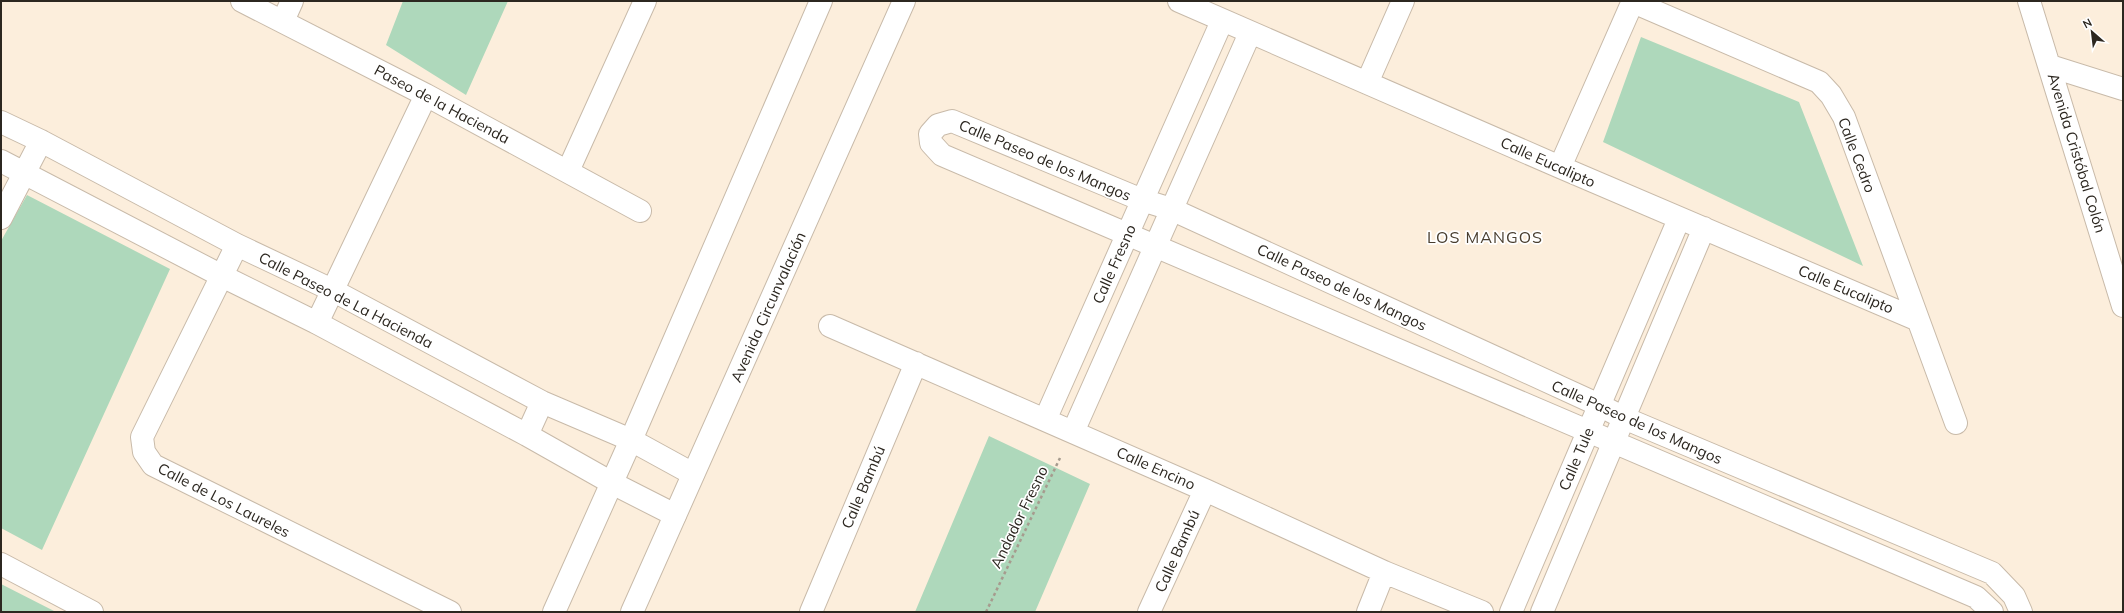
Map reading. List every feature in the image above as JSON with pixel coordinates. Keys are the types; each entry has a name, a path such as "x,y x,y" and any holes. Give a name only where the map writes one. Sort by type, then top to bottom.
{"street":[{"name":"Paseo de la Hacienda","path":"242,1 426,95 640,211"},
{"path":"283,21 292,1"},
{"path":"568,172 646,1"},
{"path":"554,612 631,440 821,1"},
{"name":"Avenida Circunvalación","path":"632,612 904,1"},
{"name":"Calle Eucalipto","path":"1179,1 1560,167 1918,320"},
{"path":"1367,83 1403,1"},
{"name":"Avenida Cristóbal Colón","path":"2029,1 2123,306"},
{"name":"Calle Cedro","path":"1560,167 1633,2 1818,82 1831,95 1844,117 1956,423"},
{"name":"Calle Fresno","path":"1045,420 1222,21"},
{"name":"Calle Fresno","path":"1073,432 1250,33"},
{"path":"2050,66 2123,89"},
{"path":"317,323 426,95"},
{"name":"Calle Paseo de los Mangos","path":"1992,612 1976,597 942,154 932,143 930,134 938,124 952,121 1142,200 1171,209 1599,405 1624,418 1992,573 2014,596 2021,612"},
{"name":"Calle Paseo de La Hacienda","path":"1,122 41,141 237,245 332,290 542,402 631,440 693,474"},
{"path":"1,218 41,141"},
{"path":"1,161 222,276 317,323 527,435 612,483 675,515"},
{"name":"Calle Tule","path":"1511,612 1679,218"},
{"name":"Calle Tule","path":"1542,612 1704,228"},
{"name":"Calle de Los Laureles","path":"237,245 142,437 144,452 153,465 450,612"},
{"name":"Calle Encino","path":"830,326 1205,490 1384,572 1482,612"},
{"name":"Calle Bambú","path":"811,612 916,363"},
{"path":"527,435 542,402"},
{"name":"Calle Bambú","path":"1149,612 1205,490"},
{"path":"1,564 92,612"},
{"path":"1368,612 1384,572"}],"path":[{"name":"Andador Fresno","path":"986,612 1073,432"}],"green space":[{"path":"403,1 508,1 466,95 386,45"},
{"path":"1641,37 1799,102 1863,266 1603,142"},
{"path":"27,195 170,269 42,550 1,528 1,241"},
{"path":"989,436 1090,484 1035,612 915,612"},
{"path":"1,584 56,612 1,612"}],"district":[{"name":"LOS MANGOS","path":"1485,237"}]}
